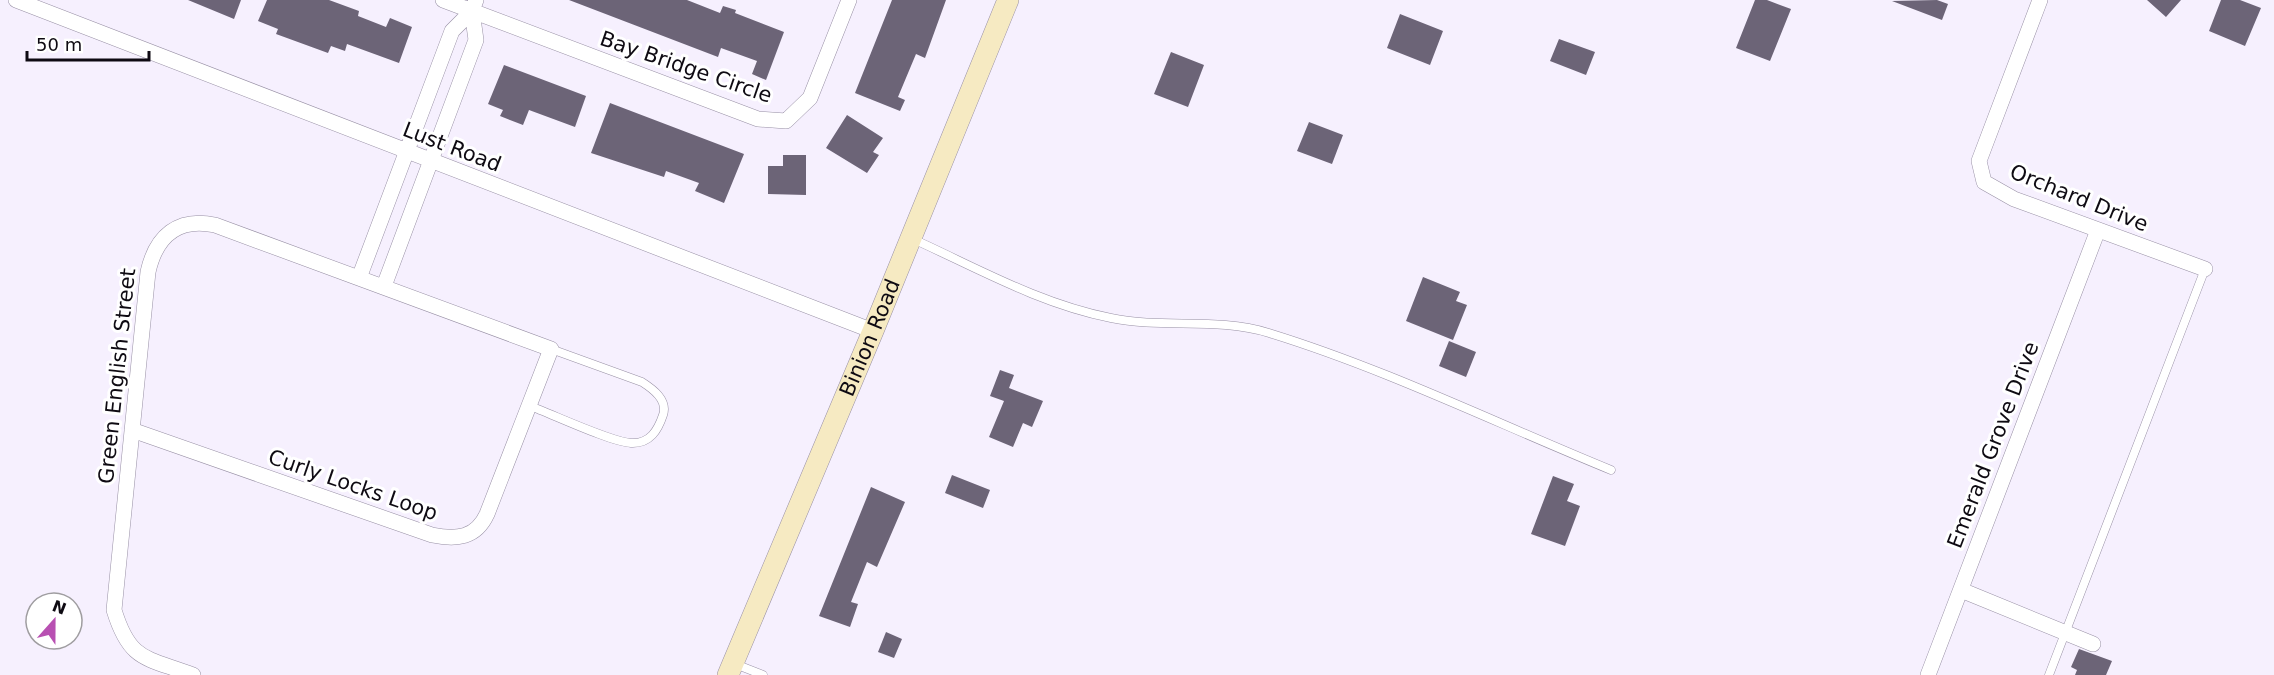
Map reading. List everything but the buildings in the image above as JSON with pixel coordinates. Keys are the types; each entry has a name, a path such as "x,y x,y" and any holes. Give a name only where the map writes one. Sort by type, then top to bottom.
{"main road":[{"name":"Binion Road","path":"731,669 873,332 1008,0"}],"street":[{"name":"Lust Road","path":"16,0 873,332"},
{"name":"Bay Bridge Circle","path":"443,0 474,6 758,119 786,121 810,98 849,0"},
{"name":"Orchard Drive","path":"2040,0 1979,161 1984,182 2014,199 2205,269"},
{"path":"359,278 452,31 474,6"},
{"path":"384,286 476,40 474,6"},
{"name":"Green English Street","path":"193,675 136,652 121,634 114,610 148,272 151,257 166,235 191,222 215,225 551,349"},
{"name":"Emerald Grove Drive","path":"1928,675 2098,230"},
{"name":"Curly Locks Loop","path":"132,429 432,536 460,538 482,526 551,349"},
{"path":"1961,590 2093,644"}],"lane":[{"path":"911,238 1024,291 1111,318 1156,323 1221,324 1269,333 1408,386 1611,470"},
{"path":"2049,675 2205,269"},
{"path":"530,406 631,443 644,441 659,428 664,410 660,397 653,389 642,382 551,349"},
{"path":"731,669 763,675"}]}
